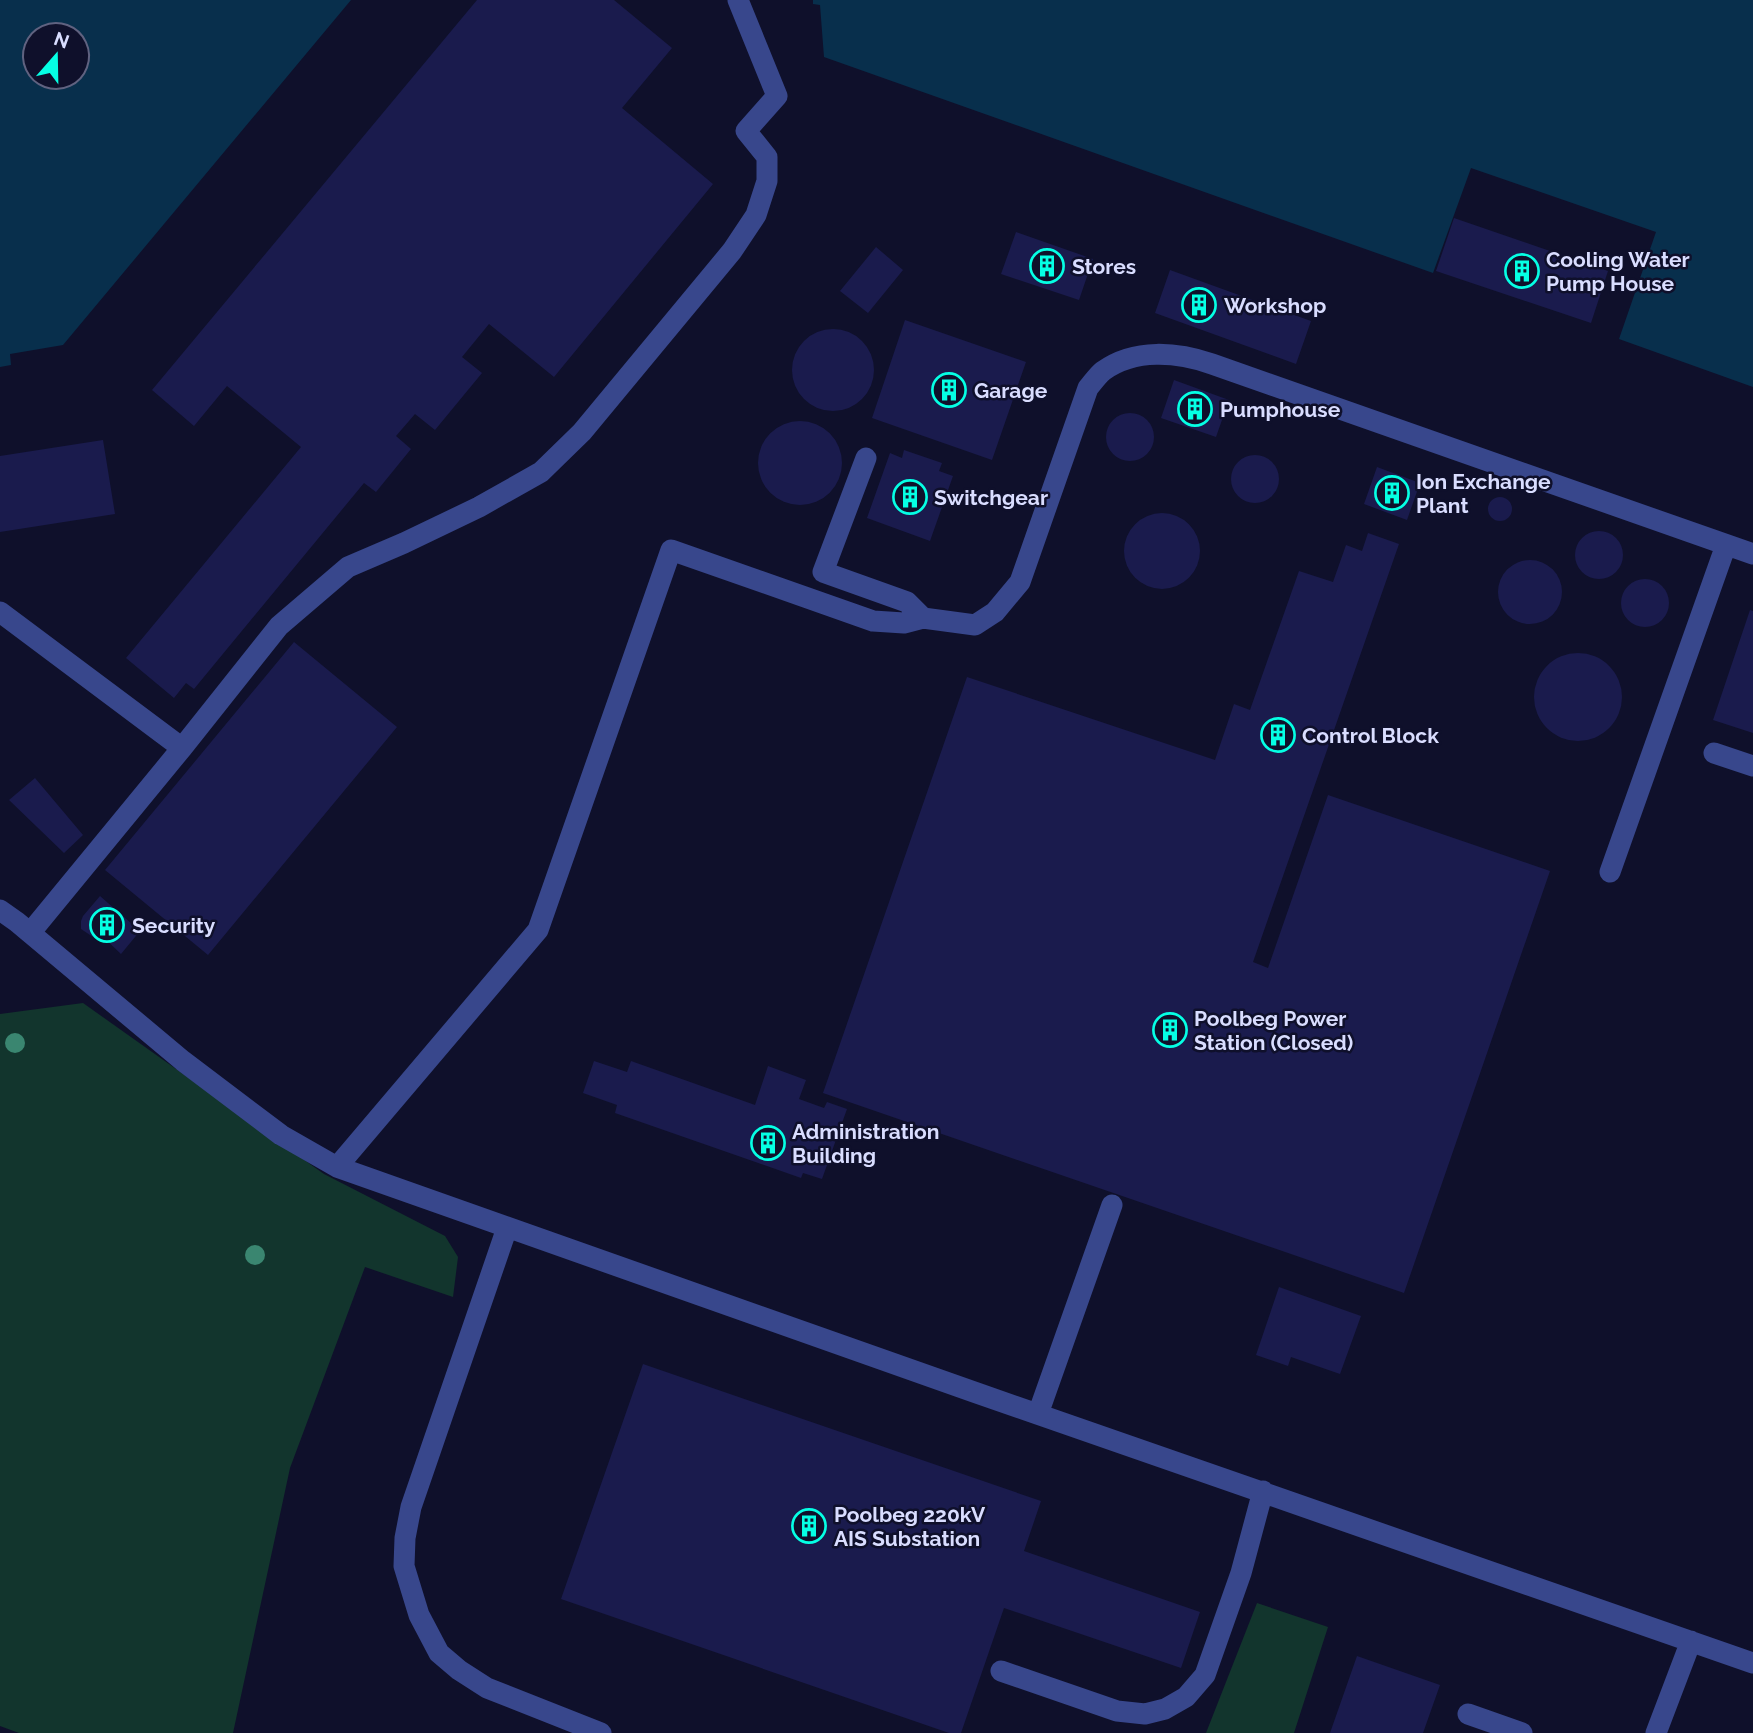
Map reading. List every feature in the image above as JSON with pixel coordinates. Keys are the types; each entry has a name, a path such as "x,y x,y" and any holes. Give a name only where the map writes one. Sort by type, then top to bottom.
{"lane":[{"path":"30,933 279,626 348,566 479,507 541,472 582,432 732,251 756,215 767,181 767,157 746,131 777,96 738,0"},
{"path":"337,1167 538,930 671,550 873,621 904,623 923,618 975,625 995,612 1020,582 1088,388 1102,372 1120,361 1161,353 1190,356 1753,554"},
{"path":"866,458 823,572 907,602 923,618"},
{"path":"1610,872 1726,545"},
{"path":"0,612 182,748"},
{"path":"1714,753 1753,766"},
{"path":"0,911 183,1061 281,1135 337,1167 1753,1663"},
{"path":"1038,1414 1112,1205"},
{"path":"507,1228 411,1507 405,1538 404,1566 419,1615 439,1653 487,1688 599,1733"},
{"path":"1001,1671 1117,1711 1145,1714 1165,1709 1186,1696 1205,1675 1209,1665 1241,1573 1263,1491"},
{"path":"1656,1733 1690,1641"},
{"path":"1468,1714 1522,1733"}],"green space":[{"path":"83,1003 324,1174 445,1236 458,1257 453,1297 365,1267 290,1468 233,1733 19,1733 0,1726 0,1014"},
{"path":"1257,1603 1328,1627 1294,1733 1206,1733"}],"water":[{"path":"0,0 351,0 63,345 10,354 11,365 0,367"},
{"path":"813,0 1753,0 1753,387 1619,339 1656,232 1471,168 1433,273 824,57 820,5 813,4"}],"building":[{"path":"477,0 614,0 672,48 622,108 713,184 554,377 489,324 462,357 482,373 435,430 415,414 396,436 411,449 376,492 364,483 194,689 186,683 174,698 126,658 301,447 227,386 194,426 152,390"},
{"name":"Cooling Water Pump House","path":"1454,218 1608,271 1591,323 1436,271"},
{"name":"Stores","path":"1016,232 1093,259 1079,300 1001,274"},
{"path":"876,247 903,270 868,313 840,291"},
{"path":"1170,270 1311,321 1296,364 1155,313"},
{"name":"Garage","path":"905,320 1026,362 992,460 872,418"},
{"path":"833,329 849,333 862,341 870,354 874,370 870,386 862,399 849,407 833,411 817,407 804,399 796,386 792,370 796,354 804,341 817,333"},
{"name":"Pumphouse","path":"1174,380 1229,400 1216,437 1161,418"},
{"path":"1130,413 1147,420 1154,437 1147,454 1130,461 1113,454 1106,437 1113,420"},
{"path":"800,421 823,428 835,440 842,463 835,486 823,498 800,505 777,498 765,486 758,463 765,440 777,428"},
{"path":"103,440 115,514 0,532 0,456"},
{"name":"Switchgear","path":"904,450 942,463 939,471 953,476 930,541 867,518 890,453 902,458"},
{"path":"1255,455 1272,462 1279,479 1272,496 1255,503 1238,496 1231,479 1238,462"},
{"name":"Ion Exchange Plant","path":"1377,467 1420,483 1407,520 1364,504"},
{"path":"1500,497 1509,500 1512,509 1509,518 1500,521 1491,518 1488,509 1491,500"},
{"path":"1162,513 1177,516 1189,524 1197,536 1200,551 1197,566 1189,578 1177,586 1162,589 1147,586 1135,578 1127,566 1124,551 1127,536 1135,524 1147,516"},
{"path":"1599,531 1616,538 1623,555 1616,572 1599,579 1582,572 1575,555 1582,538"},
{"name":"Poolbeg Power Station (Closed)","path":"1368,533 1399,544 1253,962 1268,968 1328,795 1550,871 1404,1293 823,1093 967,677 1215,760 1234,704 1250,710 1299,571 1333,582 1346,545 1362,551"},
{"path":"1524,560 1536,560 1553,569 1560,580 1560,604 1553,615 1536,624 1524,624 1512,619 1503,610 1498,598 1498,586 1503,574 1512,565"},
{"path":"1645,579 1662,586 1669,603 1662,620 1645,627 1628,620 1621,603 1628,586"},
{"path":"1750,610 1753,611 1753,733 1713,720"},
{"path":"294,642 397,727 208,955 105,870"},
{"path":"1578,653 1603,660 1615,672 1622,697 1615,722 1603,734 1578,741 1553,734 1541,722 1534,697 1541,672 1553,660"},
{"path":"35,778 83,835 64,853 9,800"},
{"name":"Security","path":"100,896 140,931 121,954 101,935 93,937 81,929 83,916"},
{"name":"Administration Building","path":"594,1061 627,1072 631,1061 755,1105 768,1066 806,1080 799,1099 824,1108 827,1102 847,1109 822,1179 803,1173 801,1178 615,1113 617,1105 583,1093"},
{"path":"1279,1287 1361,1316 1340,1374 1291,1357 1288,1366 1256,1355"},
{"name":"Poolbeg 220kV AIS Substation","path":"643,1364 1041,1501 1024,1551 1200,1612 1181,1668 1004,1608 961,1733 949,1733 561,1599"},
{"path":"1357,1656 1440,1685 1423,1733 1330,1733"}],"place":[{"name":"Stores","path":"1047,266"},
{"name":"Cooling Water Pump House","path":"1522,271"},
{"name":"Workshop","path":"1199,305"},
{"name":"Garage","path":"949,390"},
{"name":"Pumphouse","path":"1195,409"},
{"name":"Ion Exchange Plant","path":"1392,493"},
{"name":"Switchgear","path":"910,497"},
{"name":"Control Block","path":"1278,735"},
{"name":"Security","path":"107,925"},
{"name":"Poolbeg Power Station (Closed)","path":"1170,1030"},
{"name":"Administration Building","path":"768,1143"},
{"name":"Poolbeg 220kV AIS Substation","path":"809,1526"}]}
